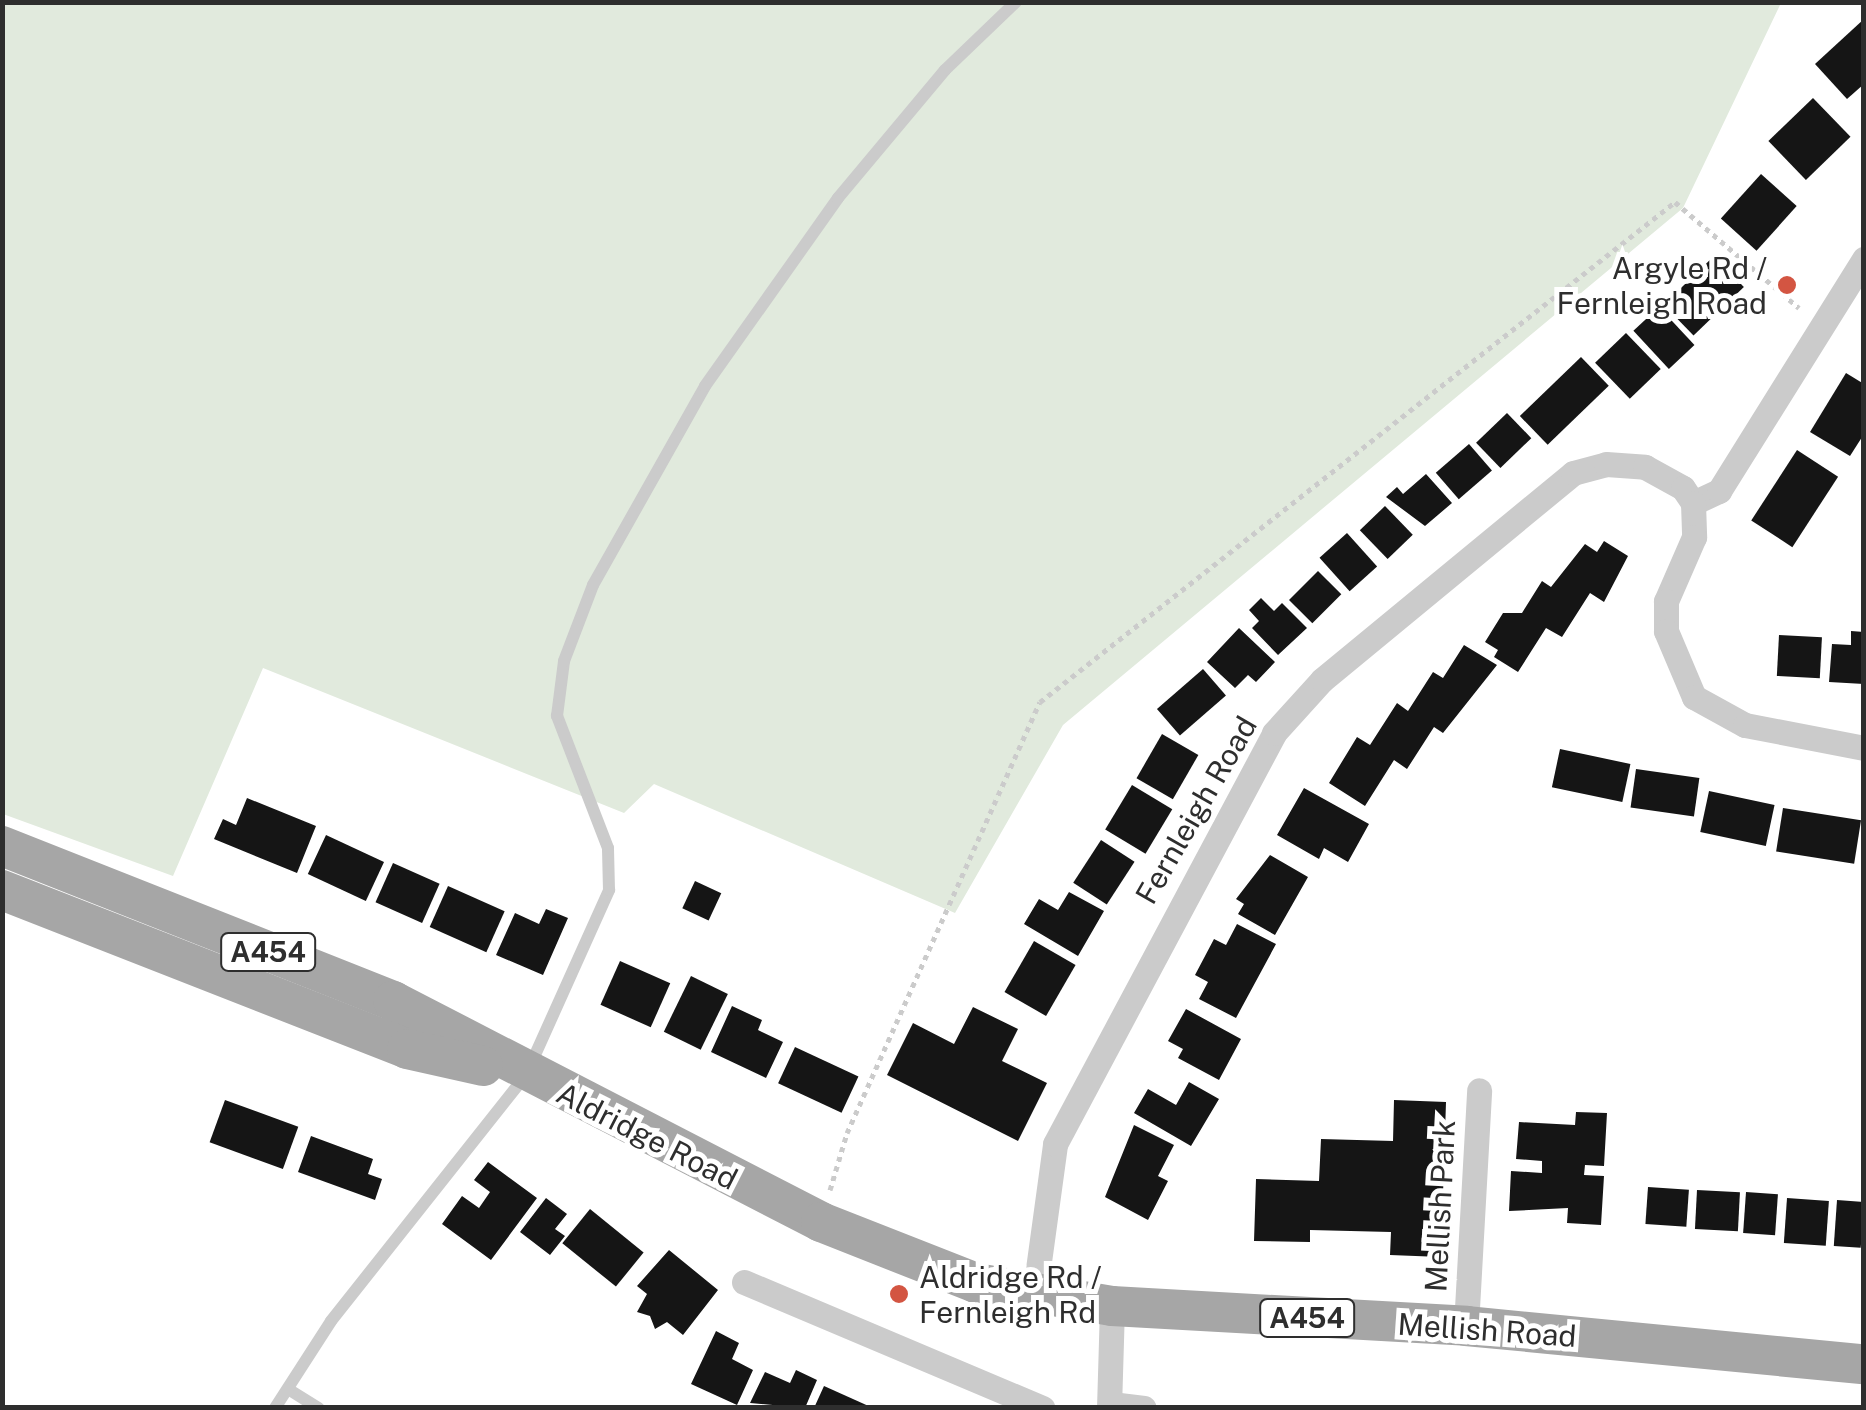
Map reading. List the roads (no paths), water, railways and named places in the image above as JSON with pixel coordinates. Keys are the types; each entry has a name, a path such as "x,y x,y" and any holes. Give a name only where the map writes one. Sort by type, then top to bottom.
{"main road":[{"name":"Aldridge Road","path":"2,846 393,1001 526,1075 769,1197"},
{"name":"Aldridge Road","path":"2,890 407,1050 526,1075"},
{"name":"Mellish Road","path":"769,1197 821,1222 1034,1298 1466,1326 1864,1364"}],"street":[{"path":"1864,258 1719,491 1692,503 1694,537 1666,601 1666,631 1694,697 1745,724 1864,748"},
{"name":"Fernleigh Road","path":"1034,1298 1055,1144 1274,733 1322,680 1572,474 1606,464 1646,467 1683,488 1692,503"},
{"name":"Mellish Park","path":"1466,1326 1479,1090"},
{"path":"744,1282 1043,1408"},
{"path":"1112,1306 1110,1406 1144,1408"}],"lane":[{"path":"275,1408 331,1321 526,1075 609,890 608,848 557,716 564,661 594,585 705,386 838,198 945,70 1016,2"},
{"path":"288,1389 318,1408"}],"place":[{"name":"Argyle Rd / Fernleigh Road","path":"1787,285"},
{"name":"Aldridge Rd / Fernleigh Rd","path":"899,1294"}]}
